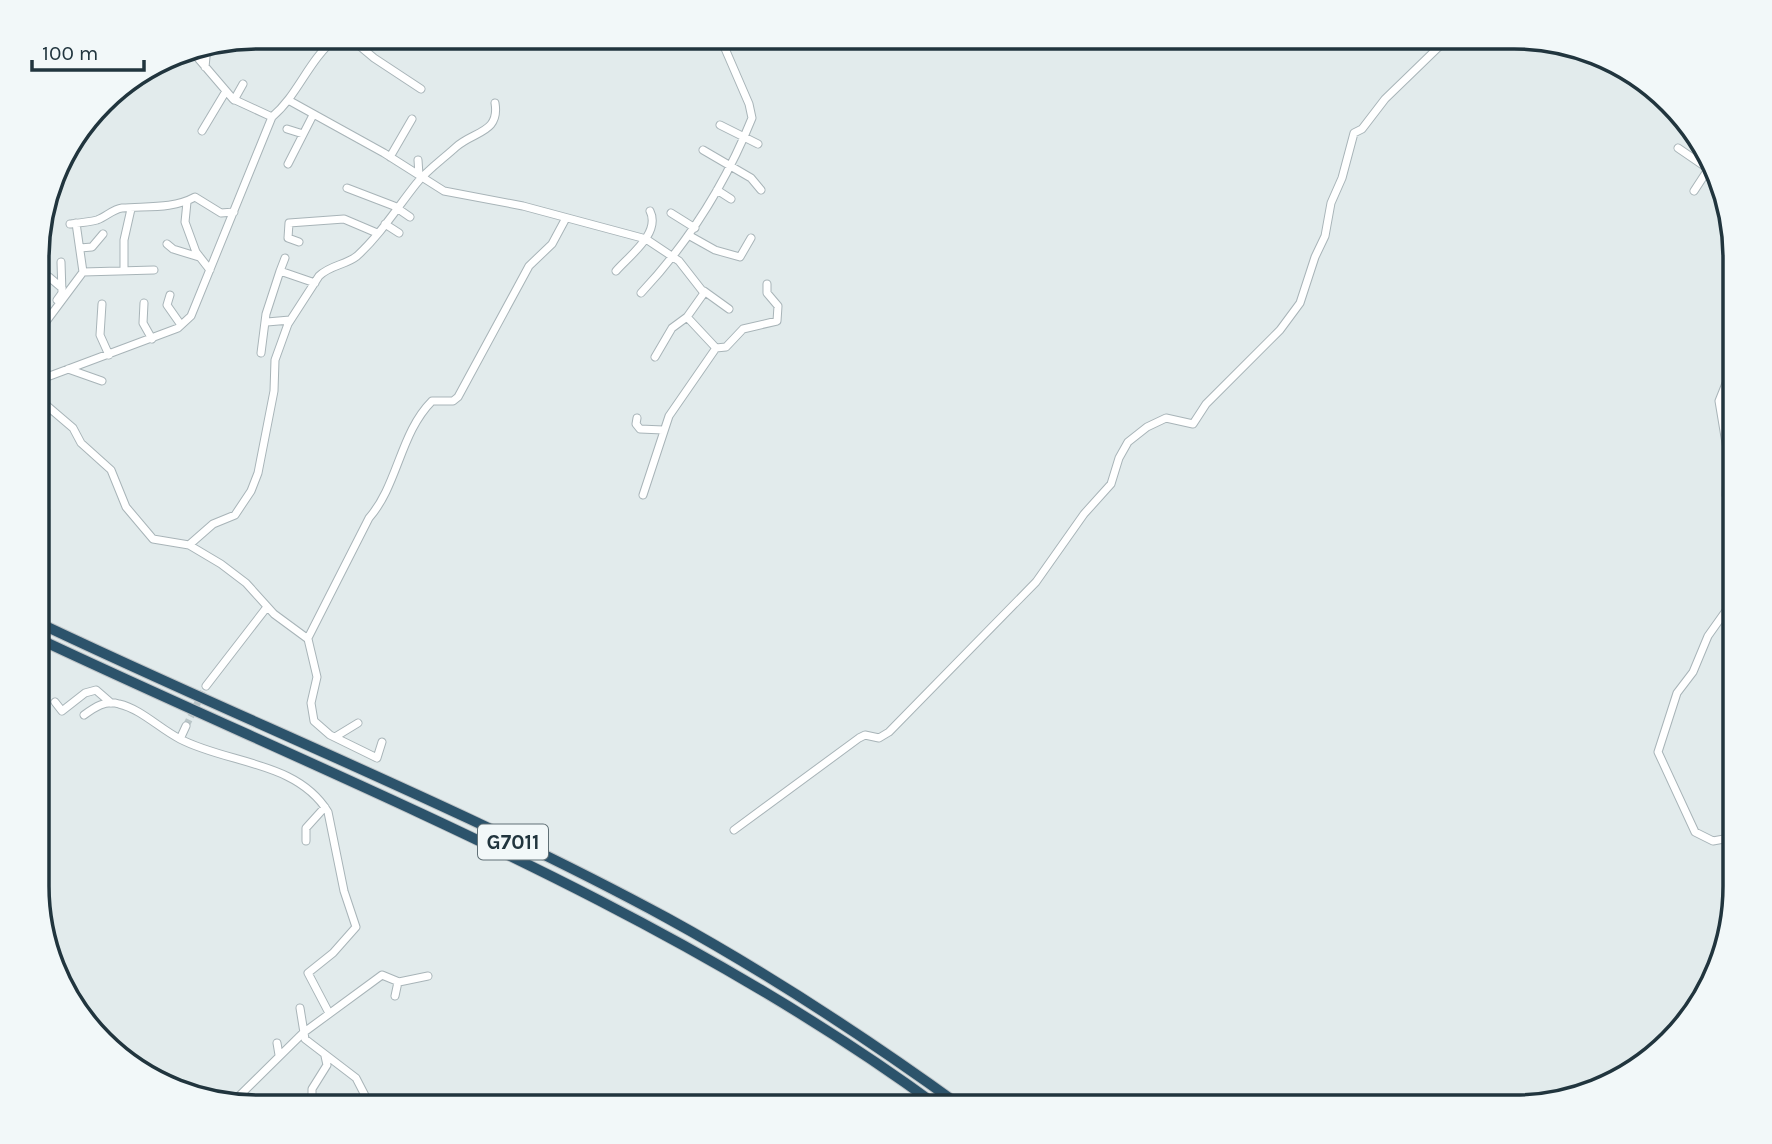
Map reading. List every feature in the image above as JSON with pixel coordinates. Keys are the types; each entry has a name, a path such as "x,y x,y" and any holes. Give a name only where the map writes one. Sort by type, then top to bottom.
{"highway":[{"name":"G7011","path":"49,628 541,855 668,919 908,1068 945,1095"},
{"name":"G7011","path":"49,644 559,877 662,931 765,992 921,1095"}],"street":[{"path":"49,376 152,339 181,325 191,316 271,117 290,100 324,49"},
{"path":"363,49 421,89"},
{"path":"641,293 675,257 690,236 717,190 752,118 725,49"},
{"path":"734,830 859,738 865,735 879,738 889,732 1036,582 1084,514 1111,484 1128,442 1151,424 1166,418 1193,424 1219,390 1280,330 1303,298 1315,257 1325,236 1331,203 1342,178 1354,132 1362,129 1388,96 1437,49"},
{"path":"205,67 206,56"},
{"path":"198,58 234,100 271,117"},
{"path":"234,100 243,84"},
{"path":"202,131 226,92"},
{"path":"290,100 453,194 510,203 645,238 675,257 704,291 729,309"},
{"path":"189,545 217,521 235,515 251,491 258,473 274,391 274,366 287,320 326,270 355,257 400,209 421,177 468,137 492,124 497,114 495,103"},
{"path":"288,164 313,115"},
{"path":"390,157 412,119"},
{"path":"720,125 758,144"},
{"path":"287,129 303,134"},
{"path":"1678,148 1698,160"},
{"path":"703,150 751,178 761,190"},
{"path":"418,160 421,177"},
{"path":"1694,191 1705,176"},
{"path":"347,188 400,209 410,217"},
{"path":"717,190 731,199"},
{"path":"49,317 83,272 73,224 94,221 121,208 187,202 198,197 217,211 234,212"},
{"path":"187,202 185,222 199,257 210,270"},
{"path":"124,269 124,240 131,209"},
{"path":"616,271 645,238 653,220 650,211"},
{"path":"671,213 695,228"},
{"path":"307,638 369,518 377,509 402,447 419,418 432,401 453,401 458,397 529,266 552,244 566,218"},
{"path":"299,242 288,238 289,223 344,219 377,233"},
{"path":"385,224 399,233"},
{"path":"80,248 92,247 103,234"},
{"path":"690,236 715,250 740,257 751,238"},
{"path":"167,244 173,249 199,257"},
{"path":"261,353 285,258"},
{"path":"49,313 62,288 61,262"},
{"path":"83,272 154,270"},
{"path":"280,271 315,283"},
{"path":"49,277 62,288"},
{"path":"643,495 672,410 716,348 726,346 743,329 777,321 778,306 767,293 766,284"},
{"path":"655,357 672,328 687,317 704,291"},
{"path":"170,295 167,304 181,325"},
{"path":"144,303 143,323 152,339"},
{"path":"102,304 100,335 109,355"},
{"path":"281,310 287,320"},
{"path":"687,317 716,348"},
{"path":"267,322 287,320"},
{"path":"68,369 102,381"},
{"path":"1723,391 1719,401 1723,425"},
{"path":"49,408 73,428 81,443 111,470 126,507 153,539 189,545 238,576 267,607 307,638 317,677 310,703 312,715 319,728 377,758 382,742"},
{"path":"637,418 636,424 640,429 663,430"},
{"path":"206,686 267,607"},
{"path":"1723,615 1708,636 1693,672 1677,693 1658,752 1695,832 1713,841 1723,839"},
{"path":"55,702 62,711 88,692 96,690 111,703"},
{"path":"97,706 104,695"},
{"path":"84,715 97,706 111,703 128,707 180,739 291,778 317,796 325,807 356,928 333,953 308,973 329,1013"},
{"path":"335,737 358,723"},
{"path":"180,739 186,726"},
{"path":"306,841 306,828 325,807"},
{"path":"241,1094 302,1034 382,975 398,982 428,976"},
{"path":"395,996 398,982"},
{"path":"300,1008 302,1034 324,1055 356,1078 365,1095"},
{"path":"277,1043 279,1055"},
{"path":"312,1095 312,1089 327,1065 324,1055"}],"tunnel":[{"path":"186,726 206,686"}]}
